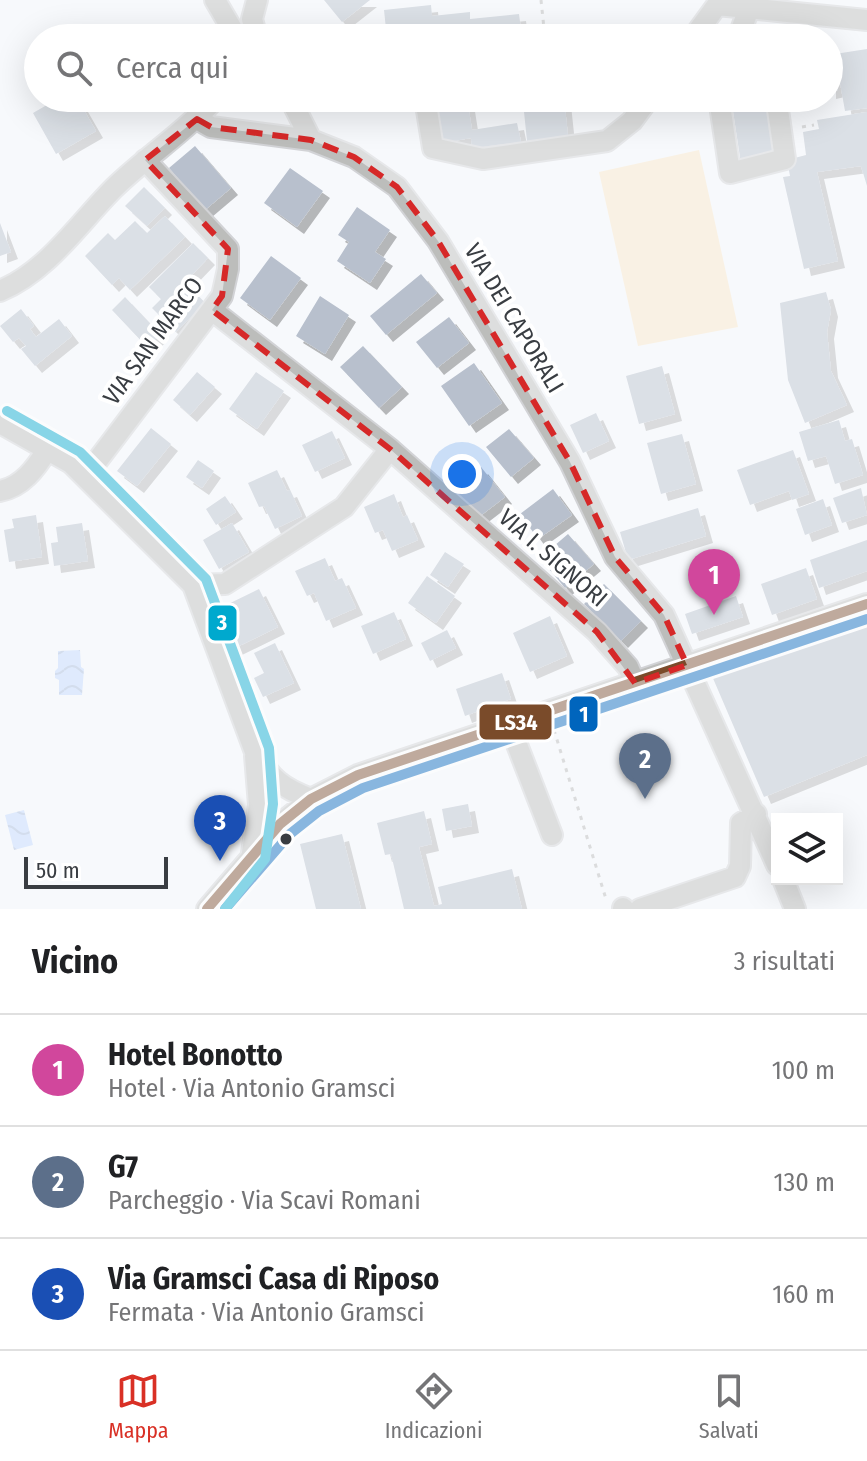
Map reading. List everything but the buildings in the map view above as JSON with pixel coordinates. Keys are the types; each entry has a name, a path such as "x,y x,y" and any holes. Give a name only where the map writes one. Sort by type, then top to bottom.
{"street":[{"path":"215,0 229,24"},
{"path":"253,24 257,0"},
{"path":"702,24 716,2 867,20"},
{"path":"743,24 750,6"},
{"path":"0,291 42,265 145,160 203,112"},
{"path":"297,112 311,140"},
{"path":"427,112 433,148 483,159 607,141 639,112"},
{"path":"721,112 730,173 785,159 778,112"},
{"name":"VIA DEI CAPORALI","path":"197,119 211,127 311,140 354,157 397,187 438,241 570,462 615,557 664,615 771,850"},
{"name":"VIA SAN MARCO","path":"85,477 222,296 228,269 228,249 145,160"},
{"name":"VIA I. SIGNORI","path":"212,310 390,449 597,632 628,667 635,683"},
{"path":"0,423 71,463 193,585 255,752 267,772 287,790 311,799"},
{"path":"193,585 225,584 344,507 390,449"},
{"path":"0,491 10,490 34,471 47,450"},
{"path":"207,909 280,824 311,799 358,775 867,604"},
{"path":"509,724 552,835"},
{"path":"252,853 259,805 255,752"},
{"path":"640,909 735,877 740,866 741,823 756,814"},
{"path":"785,885 795,909"}],"path":[{"path":"541,0 544,24"},
{"path":"797,128 814,125"},
{"path":"548,711 609,909"}],"highlighted area":[{"path":"197,119 211,127 311,140 354,157 397,187 438,241 570,462 615,557 664,615 687,665 635,683 597,632 390,449 212,310 222,296 228,249 145,160"}],"shaded area":[{"path":"699,150 738,327 638,346 599,172"}],"water":[{"path":"80,650 81,667 84,669 82,695 59,695 59,680 55,678 58,651"},
{"path":"24,810 33,845 14,850 5,815"}],"transit line":[{"name":"3","path":"7,411 80,452 206,579 269,748 273,804 265,859 225,909"},
{"name":"LS34","path":"207,909 280,824 311,799 358,775 867,604"},
{"name":"1","path":"225,909 290,834 319,811 363,788 867,619"}],"place":[{"name":"Hotel Bonotto","path":"714,615"},
{"name":"G7","path":"645,799"},
{"name":"Via Gramsci Casa di Riposo","path":"220,861"}]}
